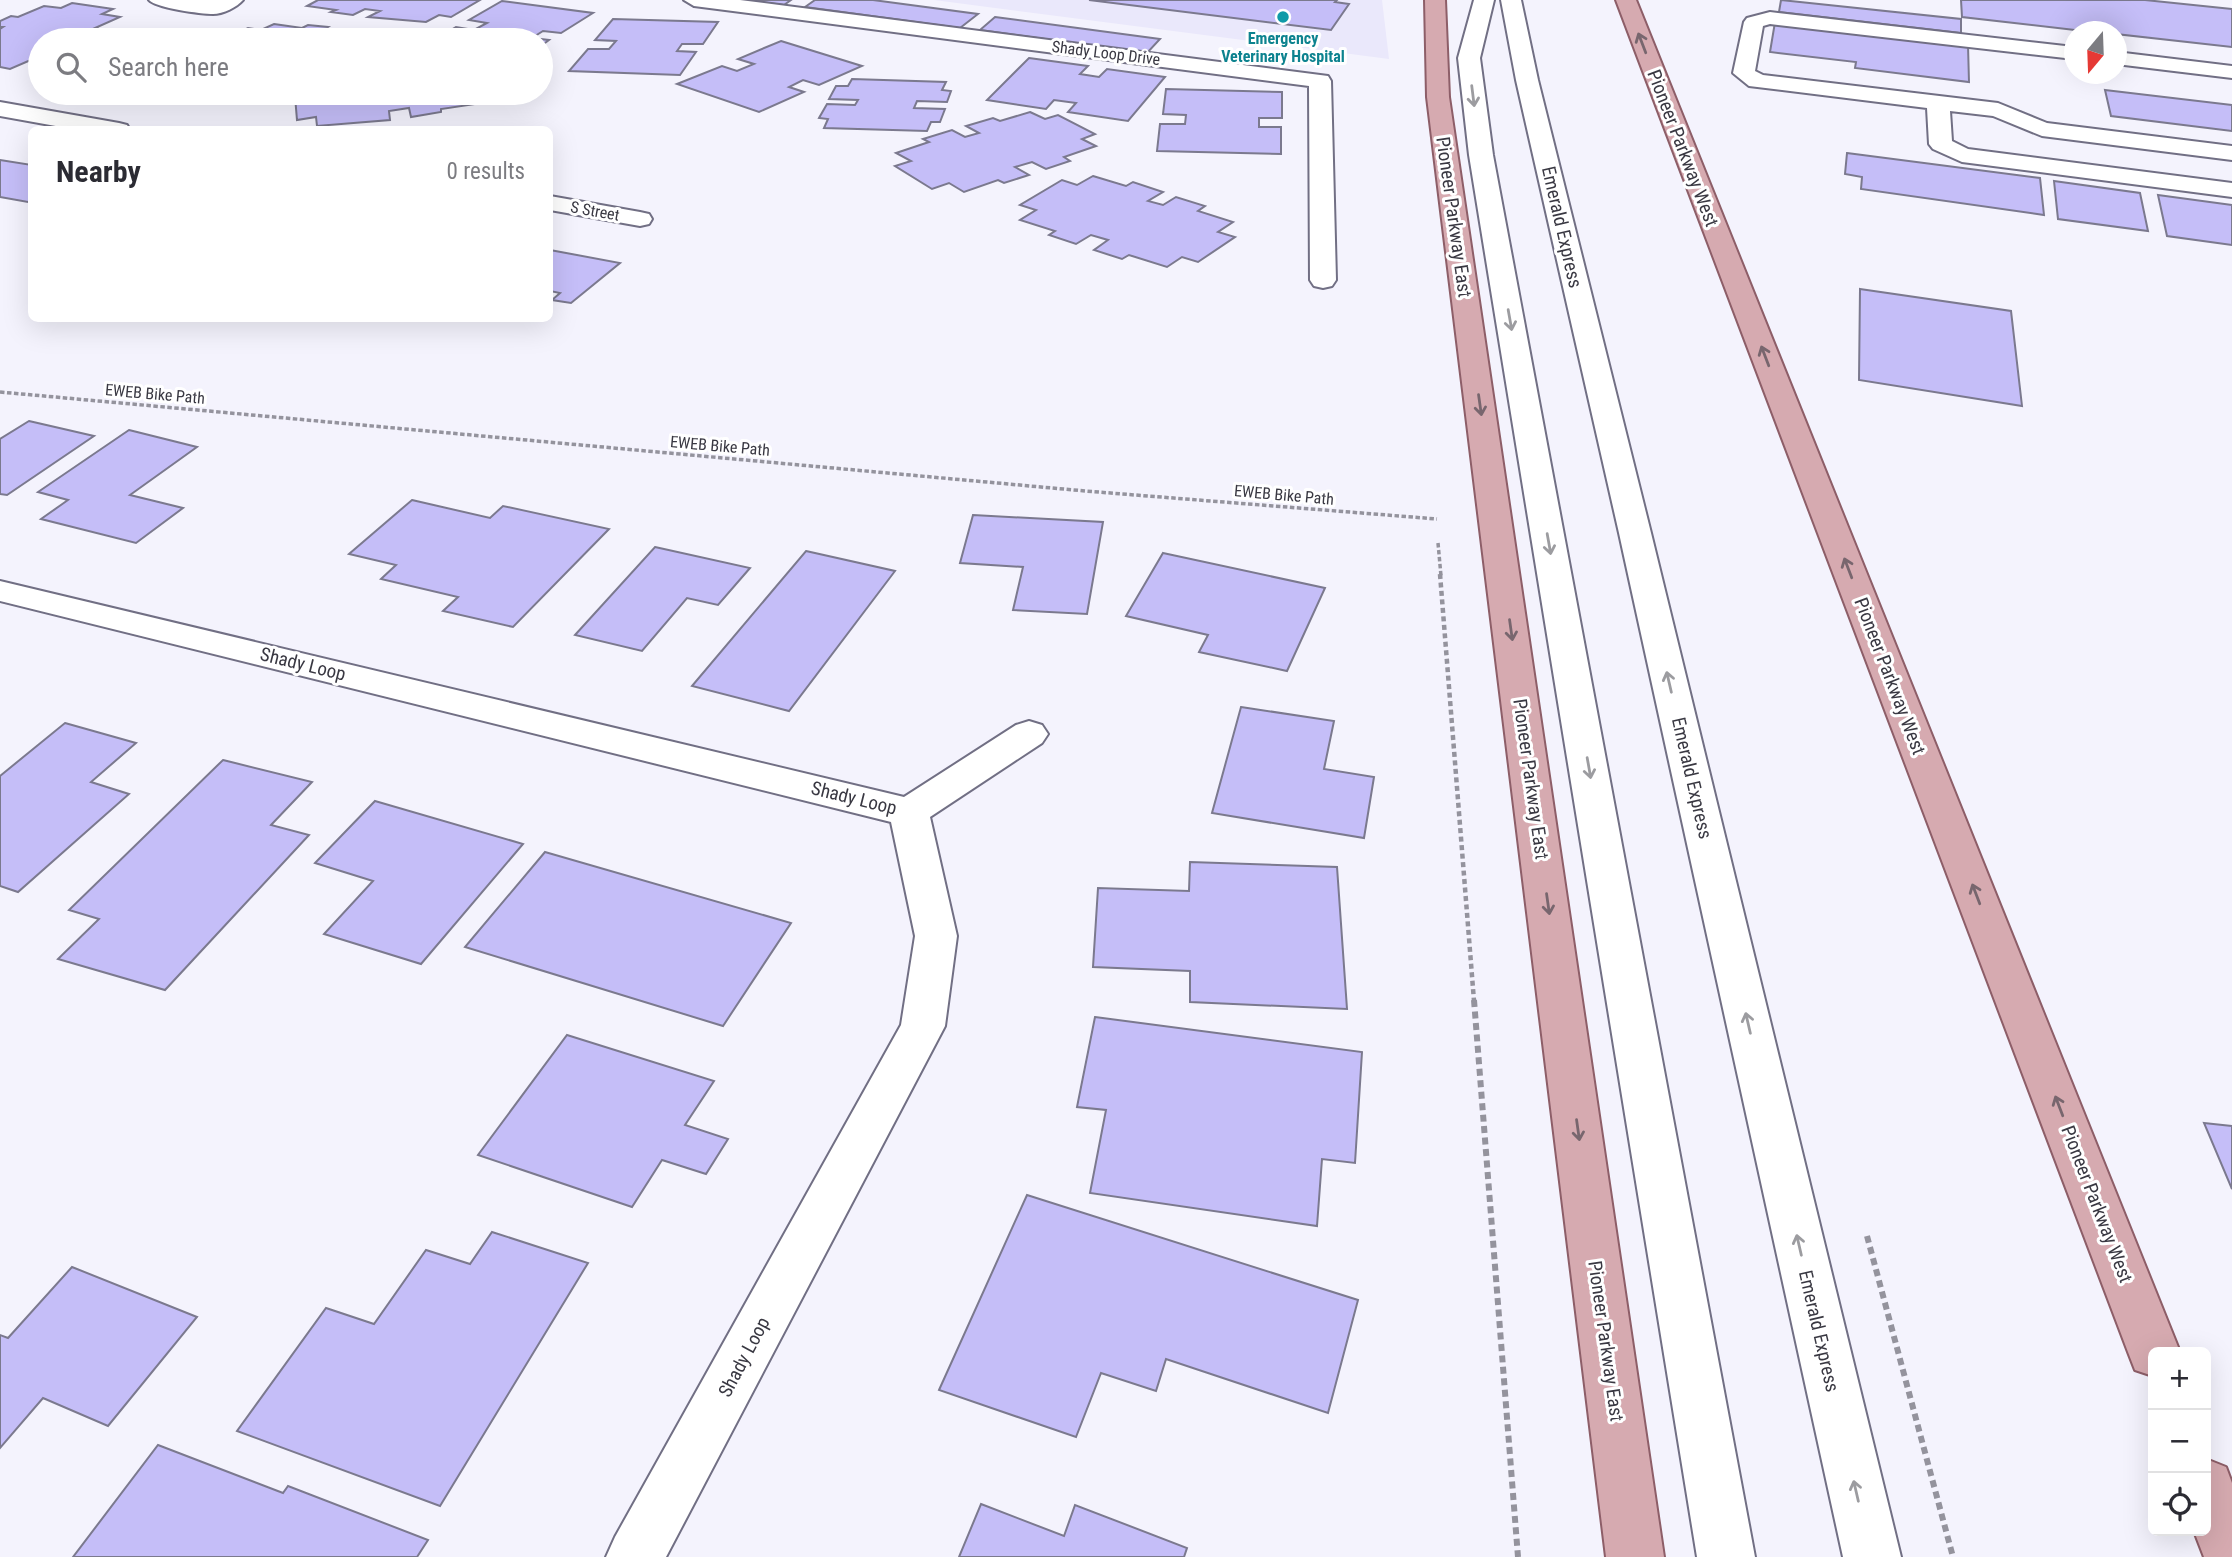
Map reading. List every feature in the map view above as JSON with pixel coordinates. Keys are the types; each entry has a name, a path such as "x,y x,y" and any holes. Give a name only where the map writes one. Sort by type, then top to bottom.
{"main road":[{"name":"Pioneer Parkway East","path":"1434,0 1439,111 1635,1557"},
{"name":"Pioneer Parkway West","path":"1626,0 2152,1347"},
{"path":"2211,1500 2232,1556"}],"street":[{"path":"159,0 215,9 233,0"},
{"name":"Shady Loop Drive","path":"694,0 1320,81 1323,280"},
{"path":"1484,0 1469,58 1480,155 1726,1557"},
{"name":"Emerald Express","path":"1511,0 1527,80 1635,533 1872,1557"},
{"path":"2064,53 1770,18 1754,22 1744,73 1757,81 1998,110 2042,129 2232,153"},
{"path":"2127,59 2232,72"},
{"path":"1938,103 1941,144 1962,155 2232,190"},
{"path":"0,109 96,126"},
{"name":"S Street","path":"553,204 640,219"},
{"name":"Shady Loop","path":"0,591 909,812 936,936 923,1026 635,1557"},
{"path":"909,812 1029,734"}],"path":[{"name":"EWEB Bike Path","path":"0,392 1071,490 1437,519 1518,1557"}],"shaded area":[{"path":"934,0 1382,0 1389,59"}],"building":[{"path":"318,0 480,0 451,17 439,15 426,22 368,17 380,11 365,9 353,15 307,6"},
{"path":"744,0 791,0 784,5"},
{"path":"815,0 873,0 978,14 960,28 805,7"},
{"name":"Emergency Veterinary Hospital","path":"1089,0 1337,0 1335,2 1349,4 1331,30"},
{"path":"1781,0 1961,19 1961,33 1779,12"},
{"path":"1961,0 2145,0 2232,9 2232,47 2127,35 2127,21 2064,21 2064,29 1962,17"},
{"path":"502,1 593,13 561,33 553,32 553,28 478,28 487,23 469,20"},
{"path":"72,3 113,9 102,14 120,17 95,28 28,28 28,61 10,69 0,67 0,29 3,27 0,27 0,21 44,6 61,8"},
{"path":"995,17 1160,39 1147,53 980,30"},
{"path":"613,19 718,22 703,44 682,44 677,51 696,52 680,75 569,71 588,49 609,49 616,41 595,40"},
{"path":"1775,22 1968,45 1969,82 1855,68 1856,62 1770,52"},
{"path":"274,24 302,28 265,28"},
{"path":"308,25 326,28 302,28"},
{"path":"781,41 862,66 819,85 803,80 789,87 804,92 759,112 677,84 722,66 737,71 754,64 738,59"},
{"path":"1029,58 1088,66 1080,74 1099,77 1107,69 1165,77 1128,121 1068,112 1076,103 1054,100 1046,109 987,100"},
{"path":"852,79 946,82 942,90 951,91 947,102 917,101 914,108 945,109 940,122 931,122 927,131 824,128 828,119 819,118 827,104 855,105 858,100 829,99 836,86 848,86"},
{"path":"1166,89 1282,92 1282,118 1259,118 1259,127 1281,127 1281,154 1157,151 1160,124 1185,124 1186,115 1163,114"},
{"path":"2105,90 2232,105 2232,131 2111,116"},
{"path":"296,105 468,105 411,117 409,108 389,111 390,120 317,126 316,117 297,120"},
{"path":"1030,112 1045,119 1058,115 1095,134 1082,139 1096,146 1064,157 1070,161 1046,169 1032,162 1015,167 1029,175 1004,183 998,180 964,192 949,183 932,189 895,166 911,161 896,153 929,142 923,139 952,130 965,137 979,133 966,126 993,118 1000,121"},
{"path":"1847,153 2040,178 2044,215 1861,189 1862,177 1845,174"},
{"path":"0,160 28,164 28,202 0,197"},
{"path":"1093,176 1126,186 1133,182 1163,192 1148,201 1163,205 1176,197 1205,206 1198,211 1233,222 1218,232 1235,237 1198,262 1182,257 1167,267 1129,255 1122,259 1094,250 1108,240 1091,235 1076,244 1049,235 1055,231 1020,220 1036,210 1020,205 1062,180 1077,185"},
{"path":"2054,181 2140,193 2148,231 2058,219"},
{"path":"2158,195 2232,205 2232,245 2167,236"},
{"path":"553,251 620,263 571,303 553,300 560,293 553,292"},
{"path":"1860,289 2011,311 2022,406 1859,380"},
{"path":"29,421 94,436 7,495 0,494 0,439"},
{"path":"129,430 197,447 130,495 183,508 136,543 41,519 68,500 38,492"},
{"path":"412,500 490,518 503,506 609,529 513,627 443,611 458,597 381,579 396,565 349,554"},
{"path":"973,515 1103,522 1087,614 1013,610 1023,567 960,563"},
{"path":"655,547 750,568 718,605 687,598 642,651 575,635"},
{"path":"806,551 895,571 789,711 692,686"},
{"path":"1163,553 1325,588 1287,671 1199,652 1208,635 1126,616"},
{"path":"1241,707 1334,721 1324,769 1374,777 1364,838 1212,813"},
{"path":"65,723 136,743 91,782 129,794 18,892 0,886 0,776"},
{"path":"223,760 312,782 271,825 309,835 165,990 58,959 99,919 69,910"},
{"path":"375,801 523,844 421,964 324,934 373,881 315,863"},
{"path":"545,852 791,923 723,1026 465,947"},
{"path":"1190,862 1337,867 1347,1009 1190,1002 1190,971 1093,967 1098,888 1189,891"},
{"path":"1095,1017 1362,1052 1355,1163 1322,1159 1317,1226 1090,1193 1106,1110 1077,1107"},
{"path":"567,1035 714,1081 685,1125 728,1139 706,1174 662,1160 632,1207 478,1155"},
{"path":"2204,1123 2232,1126 2232,1189"},
{"path":"1027,1195 1358,1300 1328,1413 1166,1359 1156,1391 1101,1373 1076,1437 939,1390"},
{"path":"492,1232 588,1263 440,1506 237,1431 326,1308 374,1324 426,1250 470,1264"},
{"path":"72,1267 197,1317 108,1426 43,1398 0,1448 0,1335 8,1338"},
{"path":"158,1445 283,1493 288,1486 428,1540 417,1557 73,1557"},
{"path":"981,1504 1064,1536 1075,1505 1187,1548 1184,1557 959,1557"}],"place":[{"name":"Emergency Veterinary Hospital","path":"1283,17"}]}
